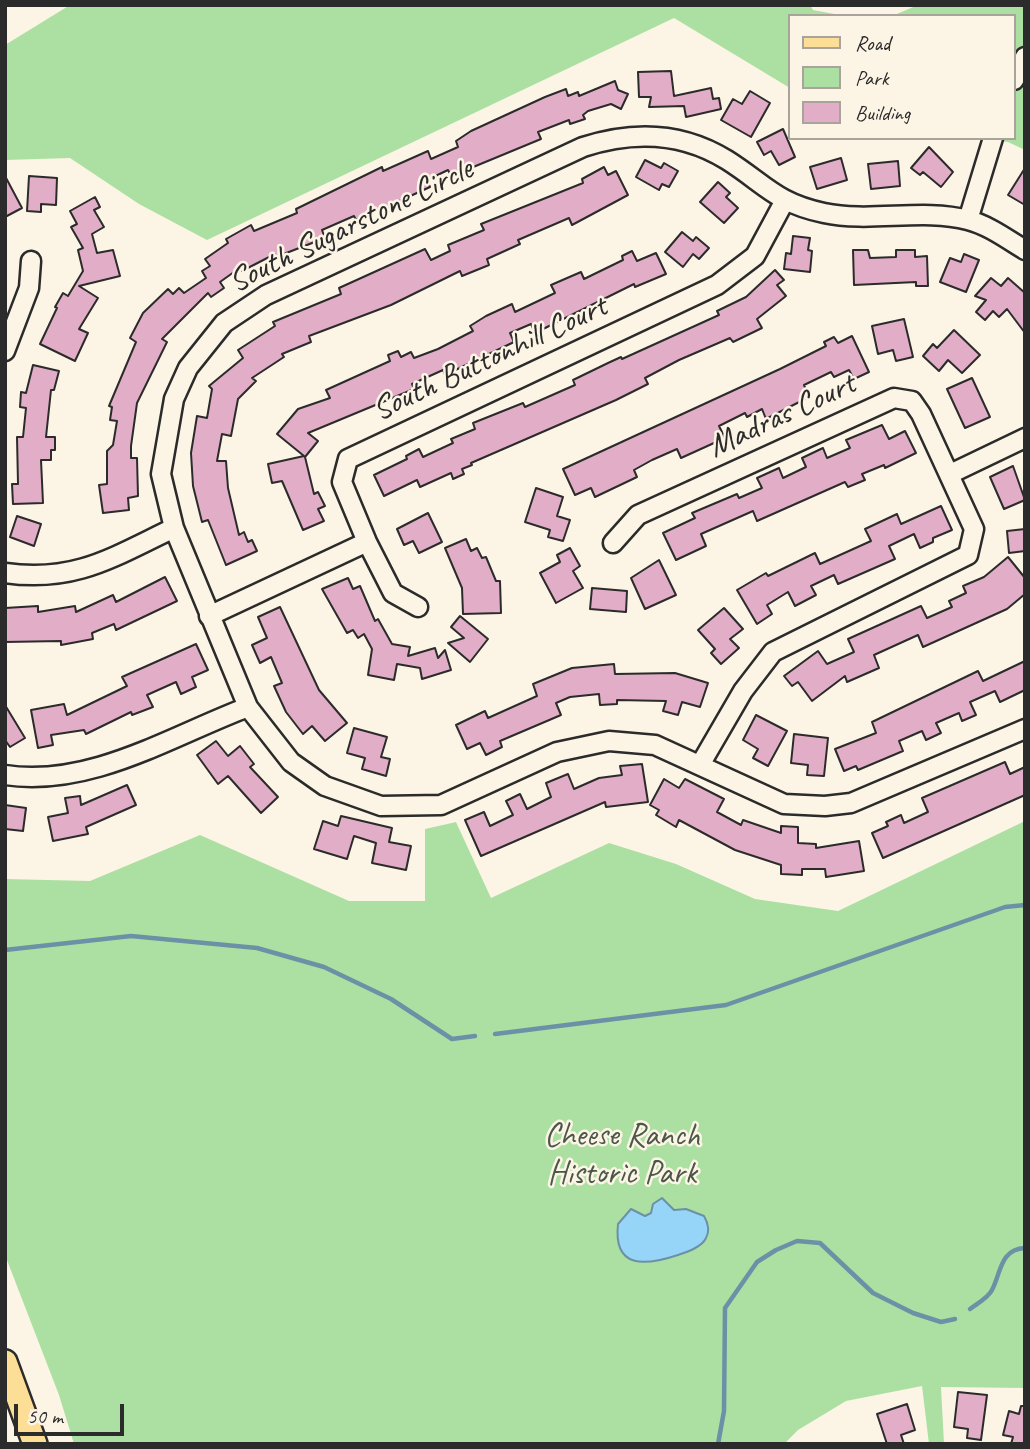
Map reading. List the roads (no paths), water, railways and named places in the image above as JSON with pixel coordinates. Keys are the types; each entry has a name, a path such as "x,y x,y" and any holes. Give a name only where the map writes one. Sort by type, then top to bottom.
{"main road":[{"path":"5,1362 35,1444"}],"street":[{"path":"1016,75 1025,57"},
{"name":"South Sugarstone Circle","path":"1025,250 968,220 826,214 785,202 726,160 704,148 654,136 632,135 606,140 583,148 266,295 224,323 188,368 174,399 161,474 174,528 248,707 291,762 325,786 381,806 441,805 557,752 609,741 655,745 784,804 825,807 862,799 1025,729"},
{"path":"968,220 992,140"},
{"name":"South Buttonhill Court","path":"418,607 393,593 367,542 342,482 348,459 717,285 755,256 785,202"},
{"path":"5,351 29,288 31,261"},
{"name":"Madras Court","path":"613,542 638,515 894,397 912,401 950,474 974,529 968,555 773,652 743,691 700,765"},
{"path":"950,474 1025,438"},
{"path":"5,573 53,577 76,572 174,528"},
{"path":"209,616 367,542"},
{"path":"5,775 36,780 90,771 248,707"}],"water":[{"path":"662,1198 674,1210 686,1209 704,1216 708,1227 706,1238 694,1249 666,1259 643,1262 626,1256 618,1239 618,1224 631,1209 645,1216 651,1213 653,1204"}],"waterway":[{"path":"495,1034 726,1005 1005,907 1025,905"},
{"path":"5,950 131,936 257,948 324,967 391,999 452,1039 475,1036"},
{"path":"718,1444 724,1411 725,1308 757,1262 776,1250 797,1241 820,1243 873,1293 913,1313 941,1322 955,1319"},
{"path":"970,1309 990,1293 1006,1257 1017,1249 1025,1248"}],"park label":[{"name":"Cheese Ranch Historic Park","path":"622,1155"}]}
